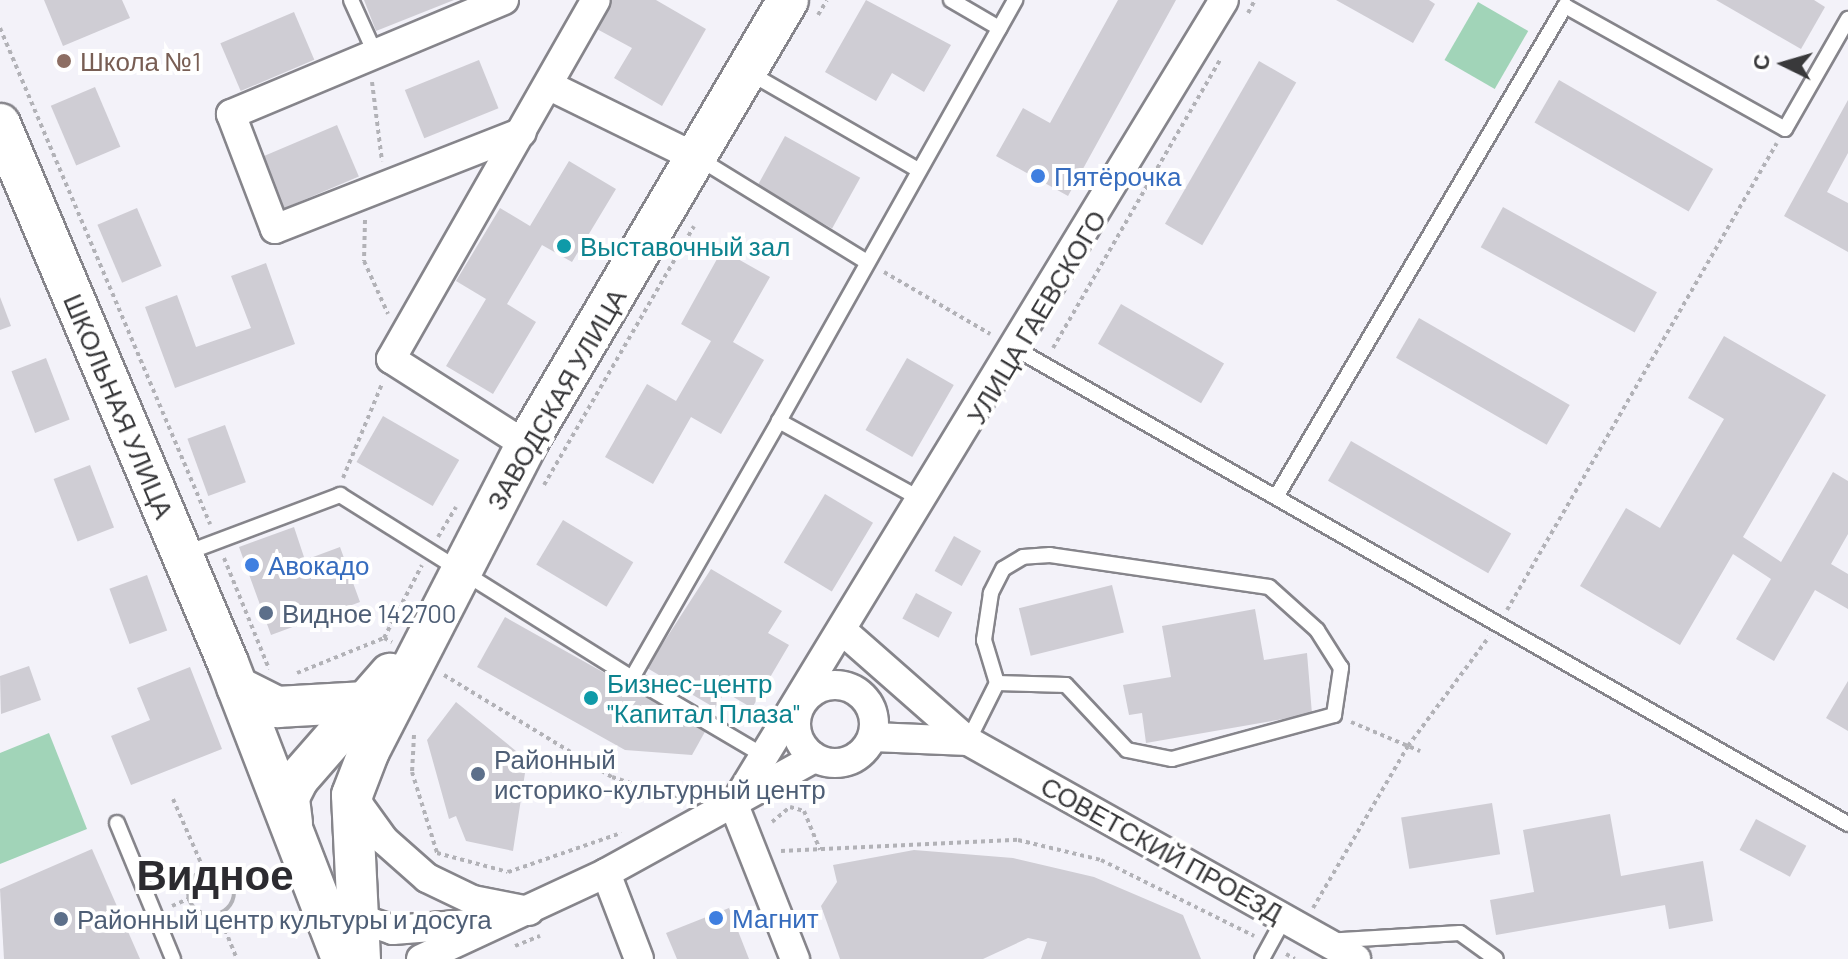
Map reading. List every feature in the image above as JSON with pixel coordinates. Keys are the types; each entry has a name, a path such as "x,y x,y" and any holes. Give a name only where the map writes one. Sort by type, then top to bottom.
{"street":[{"path":"526,445 396,351 550,86 596,0"},
{"name":"УЛИЦА ГАЕВСКОГО","path":"736,809 1224,0"},
{"path":"498,1 231,114 275,229 522,132"},
{"name":"ЗАВОДСКАЯ УЛИЦА","path":"415,647 526,445 748,72 800,13"},
{"path":"550,86 697,158"},
{"name":"ШКОЛЬНАЯ УЛИЦА","path":"0,124 199,548 255,683 288,818 342,959"},
{"path":"844,632 847,686"},
{"name":"СОВЕТСКИЙ ПРОЕЗД","path":"844,632 890,679 968,741 1298,916 1325,941 1356,959"},
{"path":"415,647 352,806 338,834 319,840 288,818 289,797 415,647"},
{"path":"847,686 868,701 873,737 851,761 814,758 800,743 803,701 816,689 890,679"},
{"path":"255,683 277,707 366,702"},
{"path":"255,683 312,766 384,840 427,878 473,900 529,911"},
{"name":"СОВЕТСКИЙ ПРОЕЗД","path":"873,737 968,741"},
{"name":"УЛИЦА ГАЕВСКОГО","path":"529,911 736,809 814,758"},
{"path":"352,806 359,940"},
{"path":"736,809 795,959"},
{"path":"606,873 639,959"},
{"path":"317,896 359,940"},
{"path":"359,940 437,932 529,911"},
{"path":"421,959 529,911"}],"lane":[{"path":"351,0 371,55"},
{"path":"951,0 999,28"},
{"path":"632,678 779,421 864,260 1015,0"},
{"path":"1276,497 1562,2 1785,129 1848,19"},
{"path":"748,72 917,169"},
{"path":"697,158 864,260"},
{"path":"1016,349 1848,824"},
{"path":"779,421 924,501"},
{"path":"199,548 340,495 461,566 632,678 766,757"},
{"path":"968,741 997,683 984,640 991,593 1003,569 1023,557 1094,558 1269,587 1317,630 1341,668 1334,715 1172,759 1127,750 1066,685 997,683"},
{"path":"117,823 173,959"},
{"path":"1262,959 1269,945 1298,916"},
{"path":"1325,941 1460,933 1496,959"}],"path":[{"path":"800,13 827,0"},
{"path":"1239,27 1255,0"},
{"path":"0,28 199,548 255,683"},
{"path":"1050,354 1224,54"},
{"path":"340,495 348,453 396,351 364,261 376,189 371,55"},
{"path":"1298,916 1408,746 1498,624 1785,129"},
{"path":"541,489 699,218"},
{"path":"864,260 1016,349"},
{"path":"283,677 384,638 415,647 590,766 693,803 678,809"},
{"path":"1334,715 1420,751"},
{"path":"414,717 412,772 437,853 508,872 537,868 636,827"},
{"path":"173,799 204,870 232,882 234,898 219,915"},
{"path":"772,822 790,807 804,811 820,850"},
{"path":"736,809 772,822"},
{"path":"772,822 778,851 1018,840 1101,860 1171,889 1295,959"},
{"path":"204,870 190,881 188,899 199,913 219,915"},
{"path":"219,915 237,959"},
{"path":"501,952 534,939"}],"green space":[{"path":"1478,2 1528,31 1495,89 1444,60"},
{"path":"49,733 87,829 0,864 0,753"}],"building":[{"path":"44,0 122,0 130,18 63,46"},
{"path":"364,0 454,0 376,31"},
{"path":"612,0 656,0 706,29 662,106 614,78 632,48 595,28"},
{"path":"866,0 951,45 924,92 892,73 876,101 825,72"},
{"path":"1118,0 1176,0 1068,196 996,156 1023,108 1050,123"},
{"path":"1336,0 1429,0 1435,4 1413,43"},
{"path":"1716,0 1814,0 1825,7 1801,49"},
{"path":"294,12 314,60 241,91 220,43"},
{"path":"479,60 498,108 424,138 405,90"},
{"path":"1259,61 1296,82 1202,245 1165,224"},
{"path":"1559,80 1713,169 1689,211 1534,122"},
{"path":"95,87 120,147 76,166 51,106"},
{"path":"1848,100 1848,153 1827,192 1848,203 1848,252 1784,216"},
{"path":"337,125 359,177 281,210 259,158"},
{"path":"785,136 860,178 832,228 757,187"},
{"path":"569,161 616,189 572,262 542,245 507,304 536,322 493,394 446,366 486,299 456,281 500,208 530,226"},
{"path":"1503,207 1657,292 1635,333 1481,247"},
{"path":"137,208 162,266 122,283 97,225"},
{"path":"722,250 770,277 733,342 764,360 721,434 691,417 653,484 605,457 647,384 676,401 711,341 681,324"},
{"path":"266,263 295,344 175,388 145,307 177,295 196,347 251,328 231,276"},
{"path":"0,297 11,326 0,330"},
{"path":"1121,304 1224,364 1201,403 1098,344"},
{"path":"1419,318 1570,405 1547,445 1396,358"},
{"path":"1724,336 1826,395 1743,537 1781,562 1833,472 1848,481 1848,534 1831,564 1848,574 1848,609 1815,590 1774,661 1736,639 1771,579 1733,554 1680,645 1580,586 1626,508 1660,528 1724,419 1688,398"},
{"path":"46,358 70,420 35,433 11,371"},
{"path":"907,358 954,385 912,457 866,430"},
{"path":"383,416 459,460 433,506 356,462"},
{"path":"225,425 246,482 208,496 187,439"},
{"path":"1351,441 1511,534 1488,573 1328,481"},
{"path":"90,465 114,528 78,542 54,479"},
{"path":"825,494 873,523 832,591 784,563"},
{"path":"563,520 633,562 607,607 536,565"},
{"path":"294,527 305,560 340,547 360,602 271,635 239,547"},
{"path":"954,536 981,551 962,586 935,571"},
{"path":"711,569 782,611 768,633 789,645 752,708 725,692 715,708 647,668"},
{"path":"147,575 167,630 130,644 109,589"},
{"path":"1112,585 1124,633 1031,656 1019,608"},
{"path":"916,593 952,612 939,638 902,619"},
{"path":"1255,609 1264,660 1307,653 1312,714 1146,743 1142,713 1129,715 1123,685 1171,677 1162,626"},
{"name":"Бизнес-центр \"Капитал Плаза\"","path":"505,617 706,730 692,755 625,750 477,667"},
{"path":"29,666 41,700 1,714 0,676"},
{"path":"190,667 222,749 131,785 111,736 150,720 137,688"},
{"path":"1848,681 1848,731 1826,718"},
{"name":"Районный историко-культурный центр","path":"456,702 527,760 513,851 466,841 456,816 449,819 427,740"},
{"path":"1492,803 1500,854 1409,869 1401,817"},
{"path":"1610,814 1621,876 1703,861 1713,921 1669,929 1665,905 1496,935 1490,900 1534,892 1523,830"},
{"path":"1756,819 1806,846 1790,877 1740,850"},
{"name":"Районный центр культуры и досуга","path":"92,849 140,959 4,959 0,889"},
{"path":"914,850 1013,858 1094,877 1183,915 1201,959 1041,959 1047,942 1028,938 983,959 840,959 821,906 837,882 833,865"},
{"path":"729,908 749,959 677,959 666,933"}],"place":[{"name":"Школа №1","path":"64,61"},
{"name":"Пятёрочка","path":"1038,176"},
{"name":"Выставочный зал","path":"564,246"},
{"name":"Авокадо","path":"252,565"},
{"name":"Видное 142700","path":"266,613"},
{"name":"Бизнес-центр \"Капитал Плаза\"","path":"591,698"},
{"name":"Районный историко-культурный центр","path":"478,774"},
{"name":"Магнит","path":"716,918"},
{"name":"Районный центр культуры и досуга","path":"61,919"}],"district":[{"name":"Видное","path":"215,873"}]}
